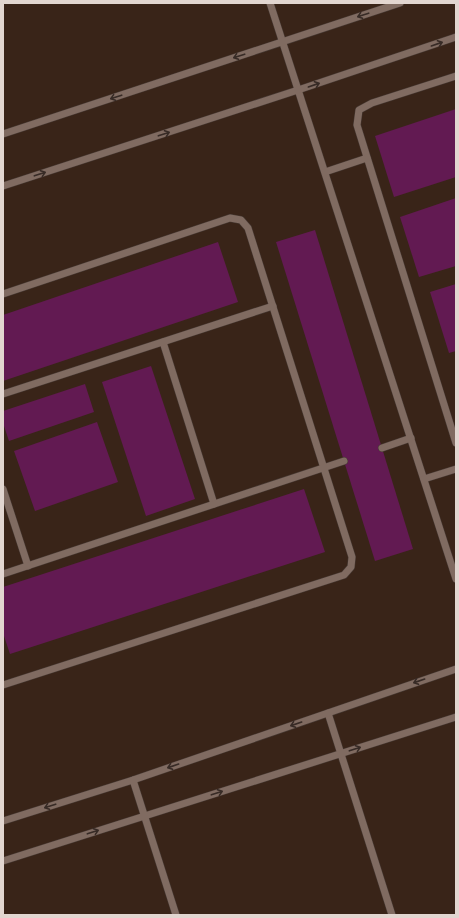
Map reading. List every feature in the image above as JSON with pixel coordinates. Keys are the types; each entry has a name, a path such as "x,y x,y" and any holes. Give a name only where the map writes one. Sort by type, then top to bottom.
{"lane":[{"path":"270,3 456,579"},
{"path":"3,134 400,3"},
{"path":"3,186 456,37"},
{"path":"456,76 372,103 359,110 357,125 456,443"},
{"path":"325,172 367,158"},
{"path":"3,294 230,218 241,220 248,228 352,557 351,567 344,575 3,685"},
{"path":"3,394 273,306"},
{"path":"163,342 214,504"},
{"path":"382,448 411,438"},
{"path":"3,574 344,461"},
{"path":"424,479 456,469"},
{"path":"3,489 28,566"},
{"path":"3,821 133,780 456,669"},
{"path":"328,713 392,915"},
{"path":"3,861 456,717"},
{"path":"133,780 176,915"}],"shaded area":[{"path":"3,3 456,3 456,915 3,915"}],"building":[{"path":"456,109 456,177 394,197 375,136"},
{"path":"456,198 456,266 419,277 400,217"},
{"path":"315,230 413,549 375,561 276,242"},
{"path":"218,242 238,302 3,381 3,315"},
{"path":"456,284 456,351 449,353 430,292"},
{"path":"151,366 195,499 146,516 102,382"},
{"path":"85,384 94,412 9,441 3,423 3,411"},
{"path":"97,422 118,482 35,511 14,451"},
{"path":"304,489 325,552 10,654 3,633 3,587"}]}
